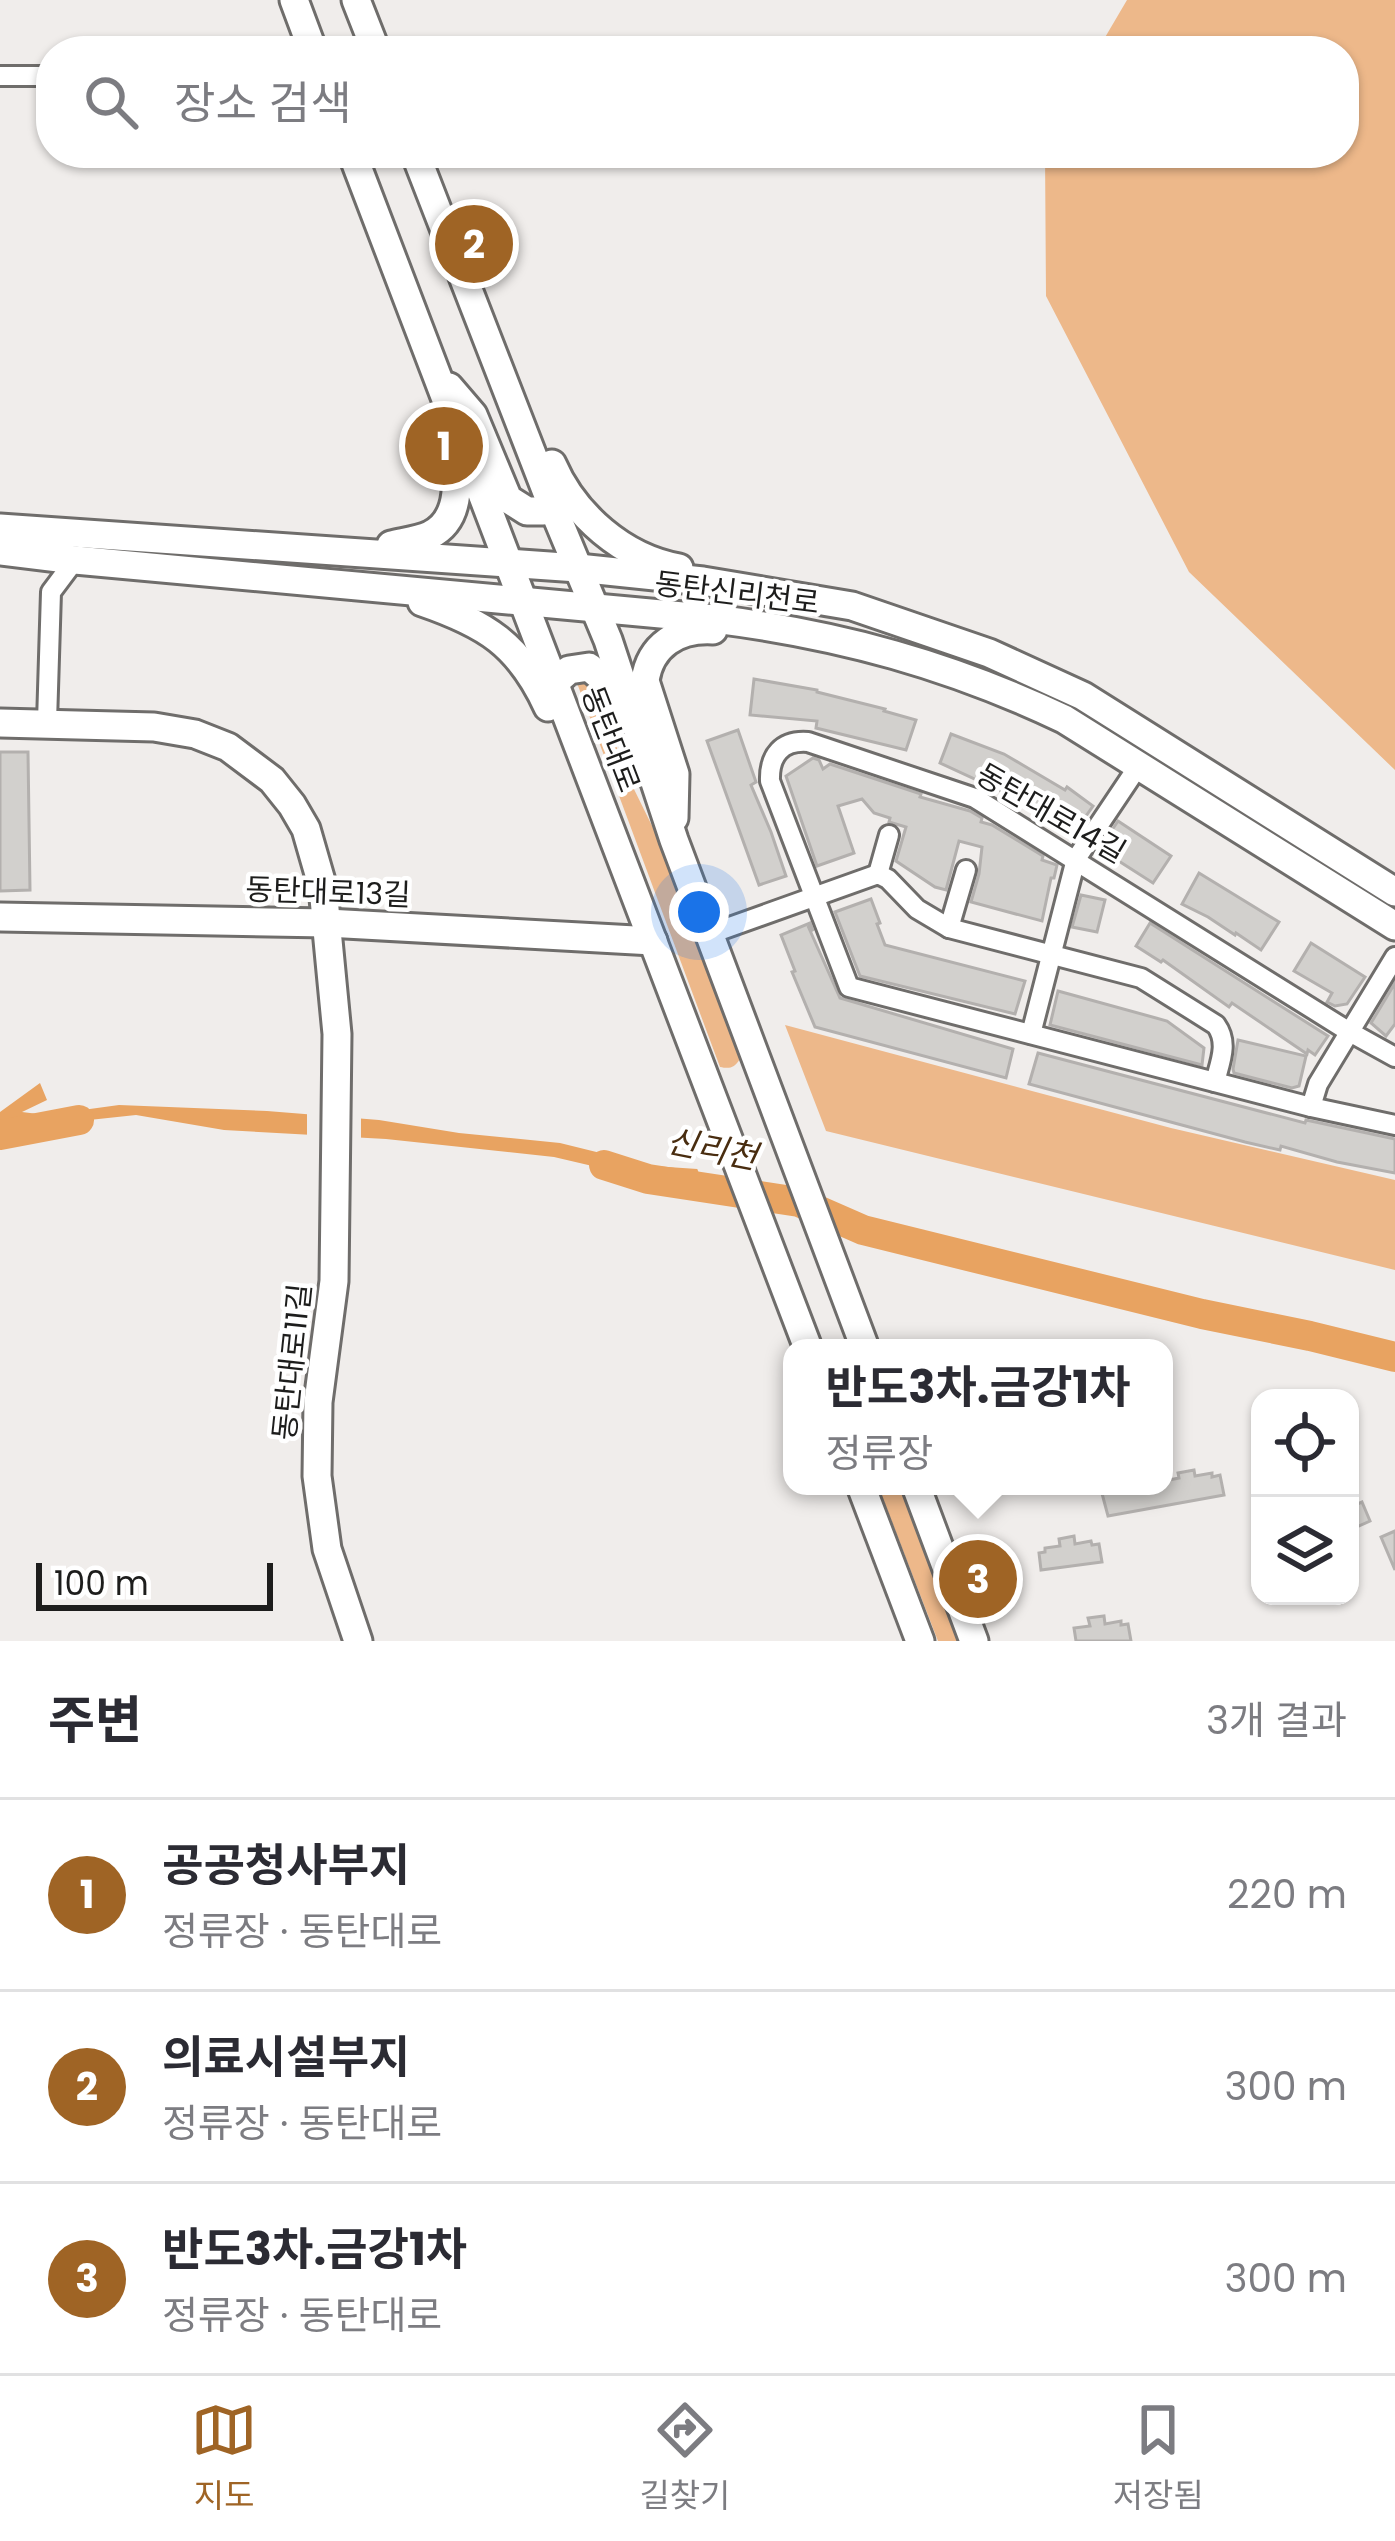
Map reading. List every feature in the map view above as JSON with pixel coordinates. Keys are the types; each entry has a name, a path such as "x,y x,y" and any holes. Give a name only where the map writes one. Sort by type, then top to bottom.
{"main road":[{"path":"294,0 307,36"},
{"path":"356,0 370,36"},
{"name":"동탄대로","path":"358,168 805,1339"},
{"name":"동탄대로","path":"421,168 596,608 674,840 861,1337"},
{"path":"496,362 533,419 562,489 618,544 671,567 734,578 776,592"},
{"path":"435,370 473,415 508,499 527,511 543,511 551,503"},
{"path":"353,550 432,534 447,521 455,500 457,465 440,414 435,370"},
{"name":"동탄신리천로","path":"0,528 578,568 853,606 943,636 1083,696 1395,892"},
{"name":"동탄신리천로","path":"0,550 761,625 855,643 953,671 1064,719 1395,926"},
{"path":"378,586 473,621 511,647 540,689 617,847"},
{"path":"674,840 675,774 645,681 655,651 667,640 695,629 820,647 855,643"},
{"path":"554,683 569,670 589,667 602,678 642,781 674,840"},
{"path":"0,723 154,727 195,734 228,747 272,780 306,829 320,874 327,923"},
{"name":"동탄대로13길","path":"0,917 327,923 653,940"},
{"name":"동탄대로11길","path":"327,923 337,1034 336,1228 316,1476 327,1549 358,1641"},
{"path":"864,1495 920,1641"},
{"path":"919,1495 974,1641"}],"street":[{"path":"0,76 36,76"},
{"path":"46,722 51,592 75,560"},
{"name":"동탄대로14길","path":"1395,1057 975,798 808,742 796,741 776,752 772,760 770,781 849,987 1395,1125"},
{"path":"1031,1034 1076,859 1139,765"},
{"path":"878,874 889,835"},
{"path":"949,928 966,869"},
{"path":"710,934 878,874 916,909 949,928 1141,978 1216,1025 1224,1044 1215,1082"},
{"path":"1311,1107 1318,1084 1395,957"}],"shaded area":[{"path":"1127,0 1395,0 1395,770 1189,572 1046,296 1045,168 1359,168 1359,36 1106,36"},
{"path":"577,683 588,684 596,692 627,775 660,842 740,1059 732,1067 720,1067"},
{"path":"785,1025 1171,1128 1395,1180 1395,1270 826,1131"},
{"path":"40,1083 47,1100 22,1112 46,1115 119,1105 379,1120 560,1143 653,1166 771,1174 774,1189 648,1179 554,1157 386,1139 224,1130 136,1115 0,1136 0,1112"},
{"path":"881,1495 905,1495 962,1641 938,1641"}],"pier":[{"path":"307,1108 361,1113 361,1144 307,1141"},
{"path":"695,1163 772,1168 780,1189 774,1195 705,1189"}],"building":[{"path":"754,679 817,690 916,720 906,750 816,728 817,721 750,715"},
{"path":"738,730 756,782 751,785 786,876 759,885 707,741"},
{"path":"951,734 1004,754 1093,806 1074,833 1065,835 1054,829 1057,823 1020,800 940,763"},
{"path":"0,752 28,752 30,890 0,891"},
{"path":"813,758 823,769 830,764 970,811 1043,856 1042,860 1057,865 1042,921 971,902 982,847 959,841 946,890 896,861 906,827 874,813 862,799 838,806 854,853 817,866 786,776"},
{"path":"1118,821 1171,856 1153,883 1098,851"},
{"path":"1199,873 1279,922 1261,950 1182,904"},
{"path":"1081,895 1105,900 1097,932 1072,927"},
{"path":"871,899 885,945 1025,981 1015,1014 860,976 835,912"},
{"path":"810,923 840,998 1013,1049 1006,1078 815,1027 781,935"},
{"path":"1150,923 1328,1036 1315,1055 1232,1003 1229,1007 1136,946"},
{"path":"1311,943 1365,977 1347,1004 1327,1002 1332,993 1294,971"},
{"path":"1395,983 1395,1024 1386,1036 1371,1023"},
{"path":"1058,991 1167,1021 1204,1048 1202,1065 1050,1025"},
{"path":"1238,1040 1306,1056 1299,1086 1234,1073"},
{"path":"1038,1053 1305,1123 1395,1139 1395,1173 1245,1142 1029,1084"},
{"path":"1194,1470 1195,1476 1220,1475 1224,1495 1108,1516 1102,1495 1173,1495 1178,1473"},
{"path":"1359,1503 1370,1521 1359,1526"},
{"path":"1395,1531 1395,1570 1381,1537"},
{"path":"1074,1536 1075,1544 1099,1544 1102,1562 1041,1570 1039,1553 1060,1546 1059,1539"},
{"path":"1104,1616 1105,1624 1128,1624 1131,1641 1076,1641 1074,1628 1090,1626 1088,1618"}],"waterway":[{"name":"신리천","path":"0,1135 79,1120"},
{"name":"신리천","path":"604,1165 648,1179 799,1202 863,1230 1395,1357"}],"place":[{"name":"의료시설부지","path":"474,244"},
{"name":"공공청사부지","path":"444,446"},
{"name":"반도3차.금강1차","path":"978,1579"}]}
